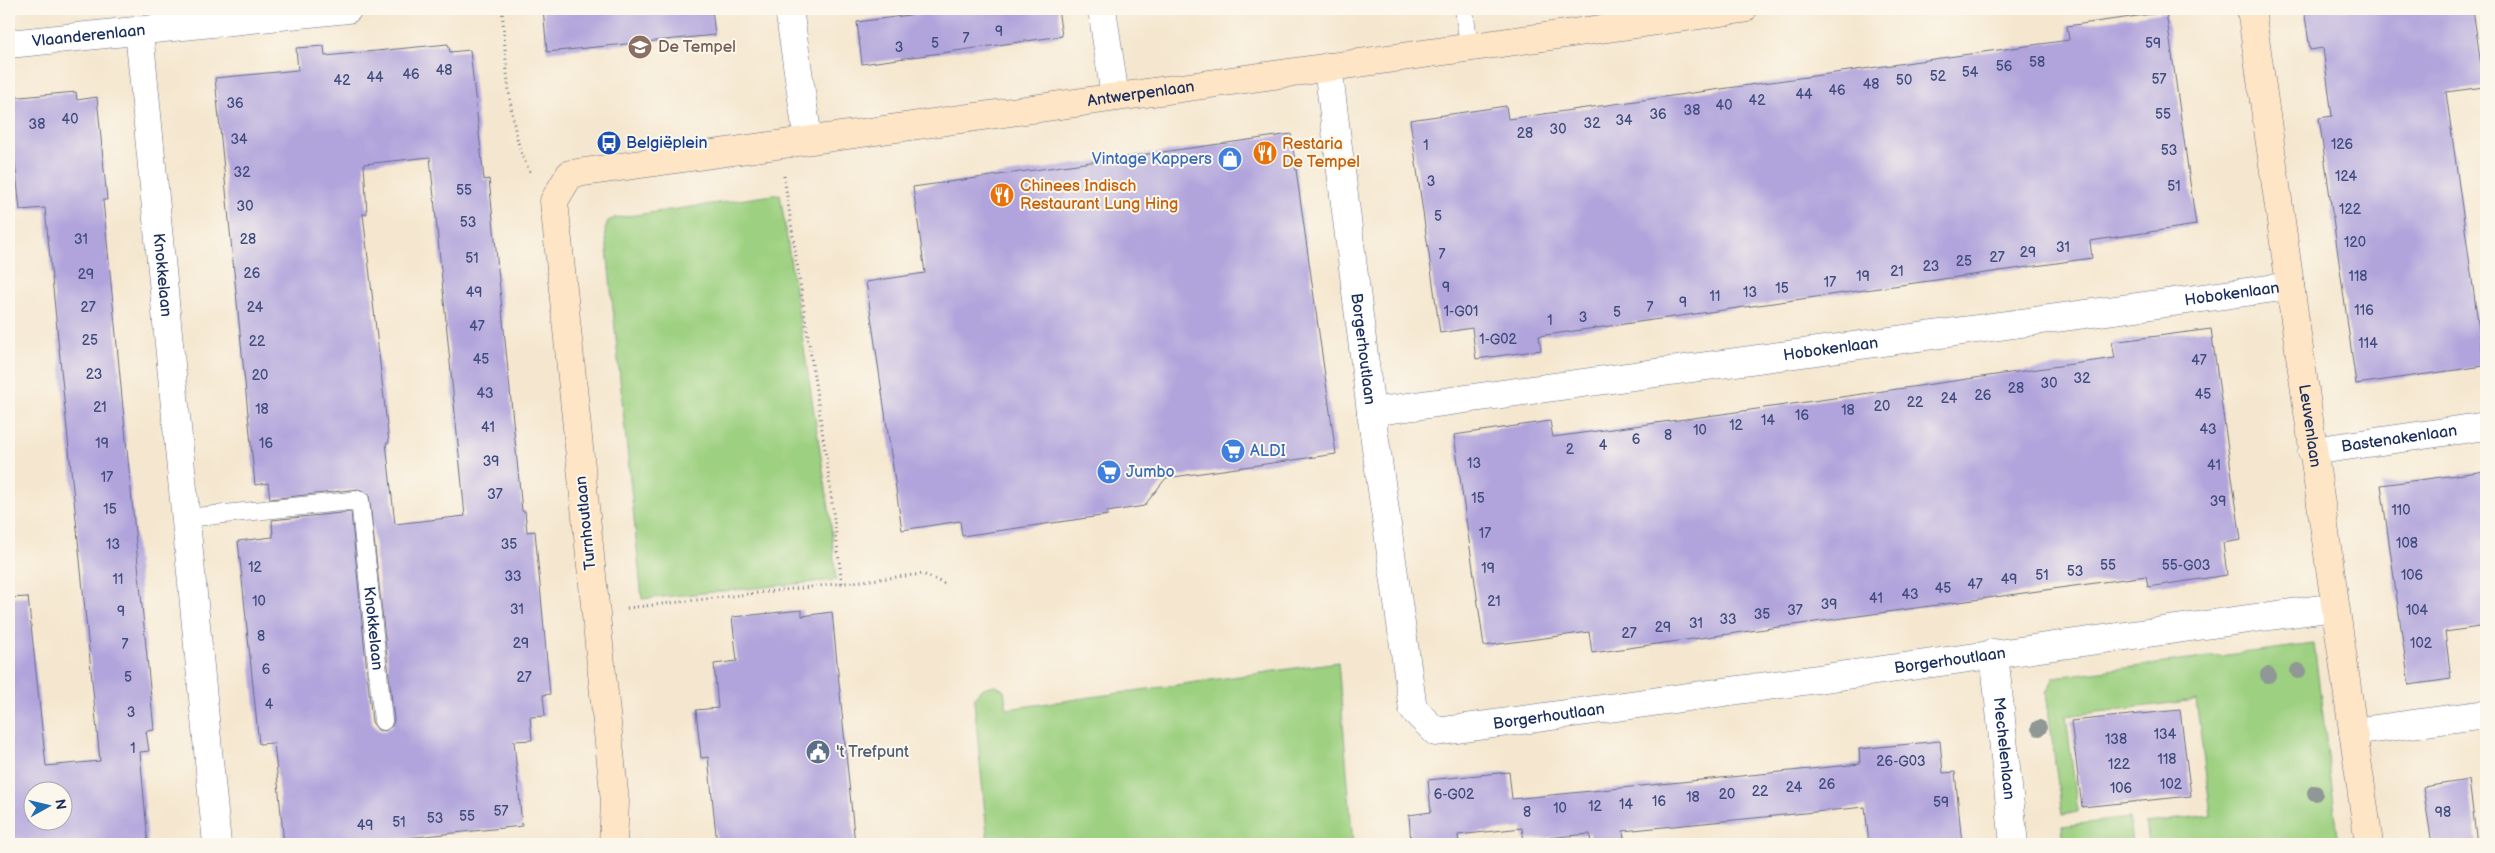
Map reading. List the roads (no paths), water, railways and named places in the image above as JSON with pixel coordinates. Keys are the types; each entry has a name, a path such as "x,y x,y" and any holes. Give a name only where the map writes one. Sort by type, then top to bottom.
{"street":[{"name":"Vlaanderenlaan","path":"9,44 139,31 250,13 348,9"},
{"path":"789,9 808,140"},
{"path":"1102,9 1115,97"},
{"name":"Antwerpenlaan","path":"554,201 570,174 1743,9"},
{"name":"Leuvenlaan","path":"2251,9 2369,844"},
{"name":"Knokkelaan","path":"139,31 217,844"},
{"name":"Borgerhoutlaan","path":"1328,67 1371,412 1413,709 1436,732 2335,607"},
{"name":"Turnhoutlaan","path":"554,201 615,802 613,844"},
{"name":"Hobokenlaan","path":"1371,412 2290,286"},
{"name":"Bastenakenlaan","path":"2312,451 2486,426"},
{"name":"Mechelenlaan","path":"1994,653 2014,844"},
{"path":"2353,732 2486,714"}],"lane":[{"path":"1464,9 1470,47"},
{"name":"Knokkelaan","path":"186,518 360,500 383,721"}],"place":[{"name":"De Tempel","path":"640,47"},
{"name":"Belgiëplein","path":"609,143"},
{"name":"Restaria De Tempel","path":"1265,153"},
{"name":"Vintage Kappers","path":"1230,159"},
{"name":"Chinees Indisch Restaurant Lung Hing","path":"1002,195"},
{"name":"ALDI","path":"1233,451"},
{"name":"Jumbo","path":"1109,472"},
{"name":"'t Trefpunt","path":"818,752"}]}
